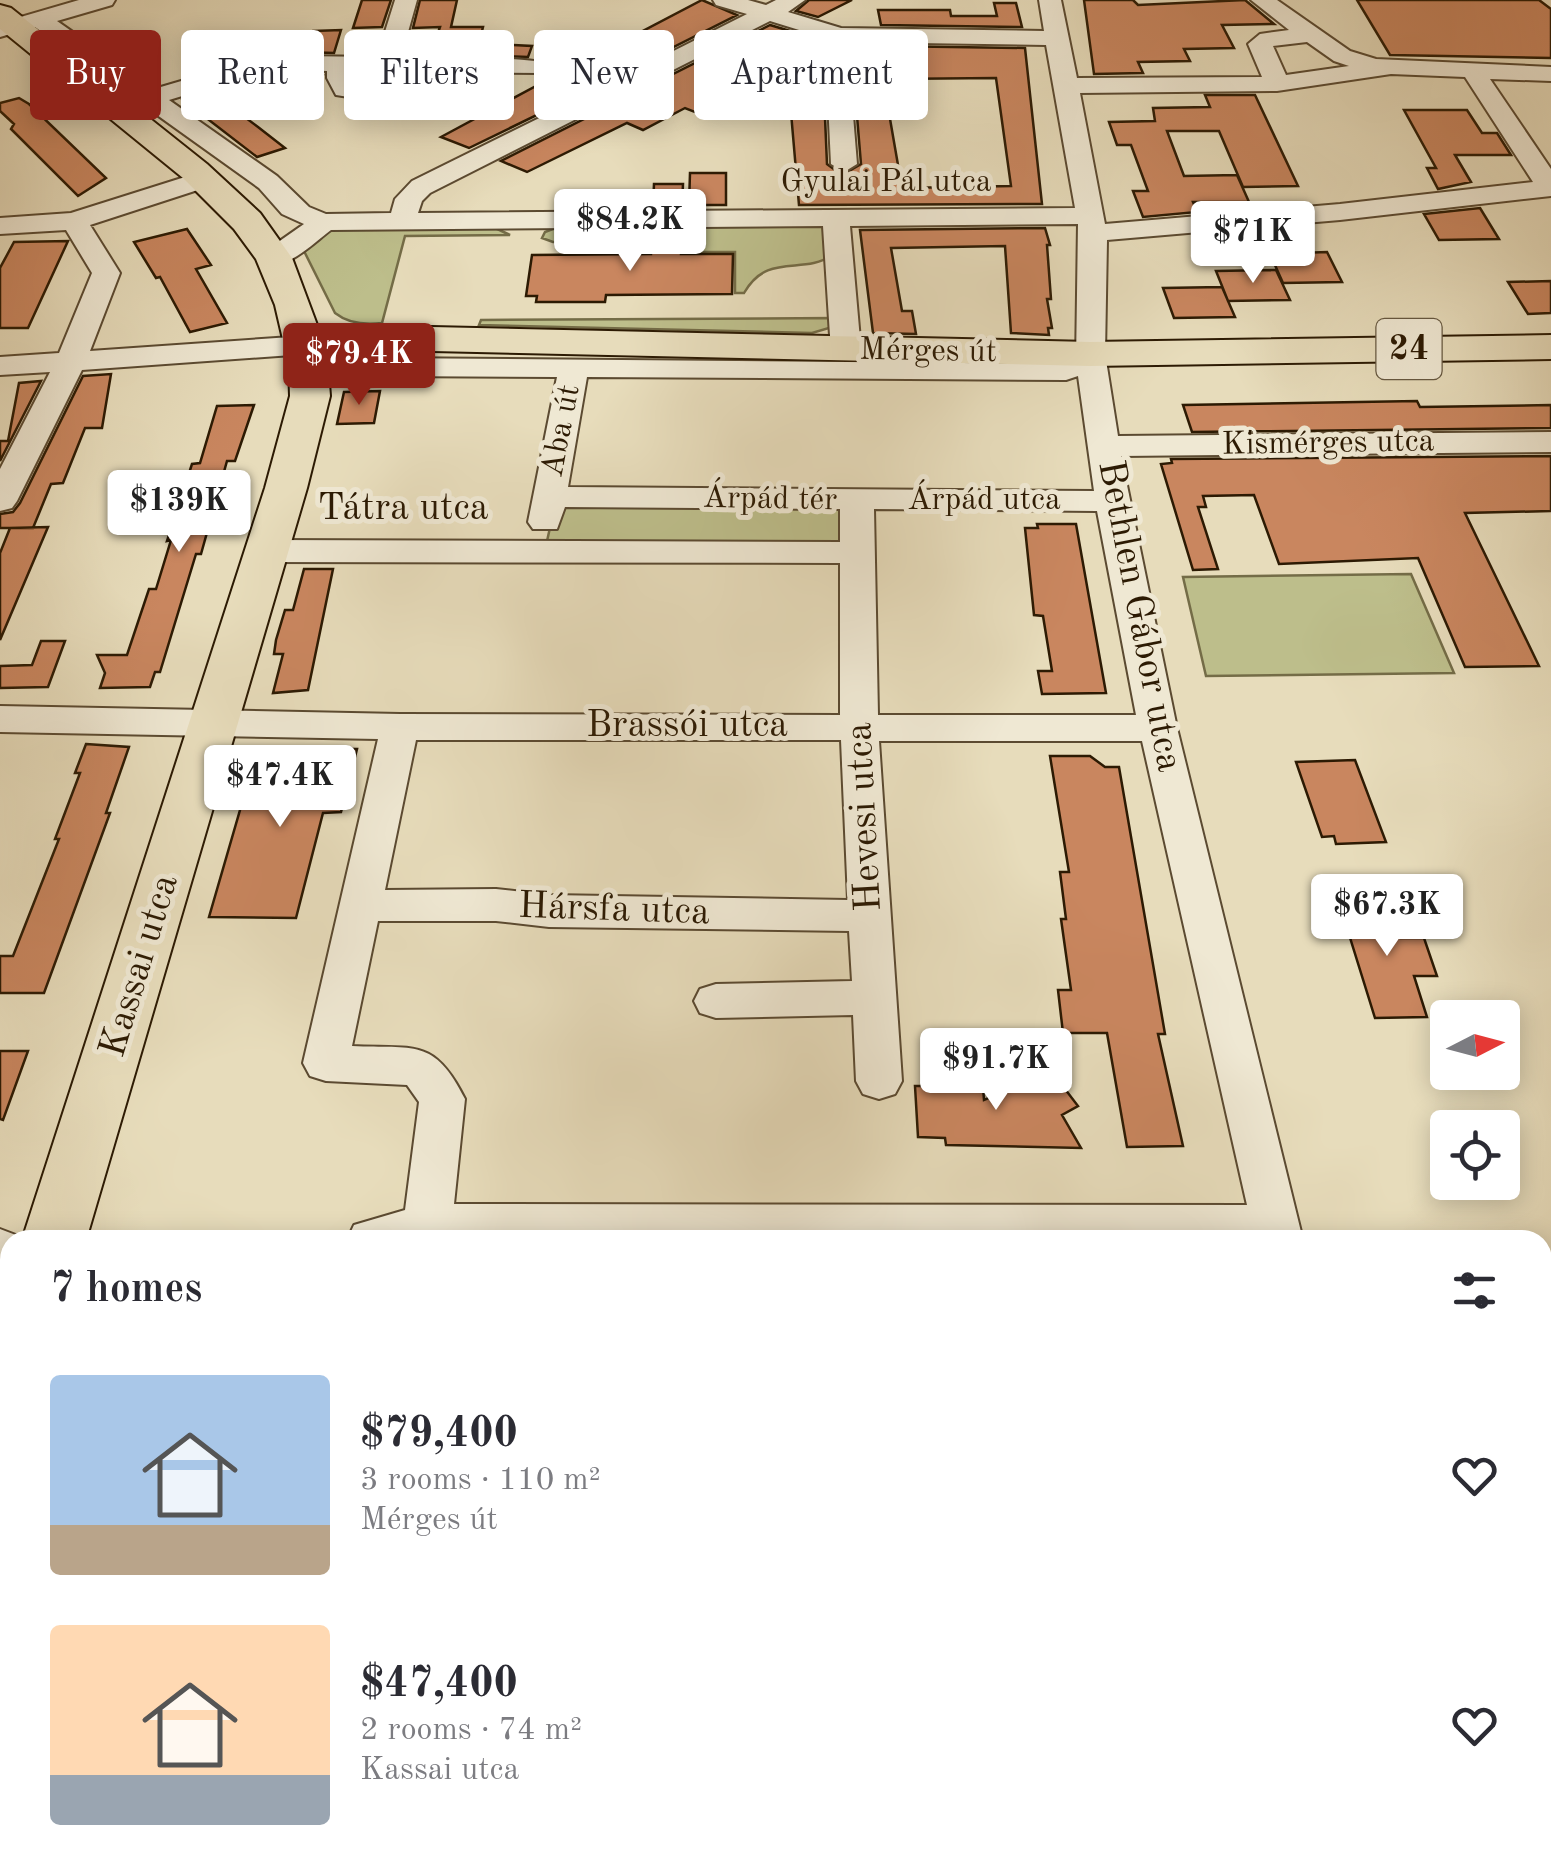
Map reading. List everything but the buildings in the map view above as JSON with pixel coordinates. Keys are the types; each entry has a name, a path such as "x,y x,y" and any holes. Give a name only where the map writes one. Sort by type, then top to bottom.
{"main road":[{"name":"Kassai utca","path":"57,1230 215,724 310,396 306,345 274,258 247,221 132,120"},
{"path":"159,194 187,192 204,180"},
{"path":"159,194 204,180"},
{"path":"292,300 385,352"},
{"name":"Mérges út","path":"306,345 352,345 385,352 846,351 1078,362 1551,347"},
{"path":"310,396 385,352"}],"street":[{"path":"13,22 104,0"},
{"path":"397,30 406,0"},
{"path":"724,0 826,30"},
{"path":"674,61 794,0"},
{"name":"Bethlen Gábor utca","path":"1050,0 1091,224 1078,362 1105,446 1112,501 1158,728 1276,1230"},
{"path":"1262,0 1342,56 1386,68"},
{"path":"1277,84 1260,44 1309,35"},
{"path":"928,37 1056,38"},
{"path":"938,62 939,37"},
{"path":"1322,79 1342,56"},
{"path":"340,62 338,78 344,90"},
{"path":"161,94 246,69 344,62"},
{"path":"1064,86 1277,84 1386,68 1551,74"},
{"path":"1473,72 1550,188"},
{"path":"161,106 268,182 282,202 298,215 325,222"},
{"path":"403,219 408,199 421,187 556,120"},
{"path":"844,164 845,120"},
{"name":"Gyulai Pál utca","path":"325,222 836,218 1091,224 1340,212 1550,188"},
{"path":"0,226 74,221 159,194"},
{"path":"836,218 846,351"},
{"path":"0,501 71,360 106,273 74,221"},
{"path":"274,258 325,222"},
{"path":"213,350 264,325 292,300"},
{"path":"0,366 306,345"},
{"name":"Mérges út","path":"385,352 574,366 1078,362"},
{"name":"Aba út","path":"550,497 574,366"},
{"name":"Kismérges utca","path":"1105,446 1551,442"},
{"path":"540,552 550,497"},
{"name":"Árpád tér","path":"540,552 858,553 857,501 550,497"},
{"name":"Árpád utca","path":"857,501 1112,501"},
{"name":"Tátra utca","path":"266,551 540,552"},
{"name":"Hevesi utca","path":"858,553 859,725 879,1081"},
{"name":"Brassói utca","path":"0,719 400,727 1158,728"},
{"path":"400,727 326,1063 420,1067 442,1100 427,1230"},
{"name":"Hársfa utca","path":"359,906 496,905 549,911 870,916"},
{"path":"716,1001 874,998"}],"green space":[{"path":"491,226 510,235 405,236 382,323 358,323 335,313 302,247 333,228"},
{"path":"827,226 832,255 809,264 764,272 744,293 735,293 735,252 684,252 683,241 553,242 542,238 545,232 558,227"},
{"path":"834,318 829,328 812,333 479,325 481,320"},
{"path":"556,501 853,504 854,550 545,550"},
{"path":"1411,574 1454,673 1206,676 1183,577"}]}
